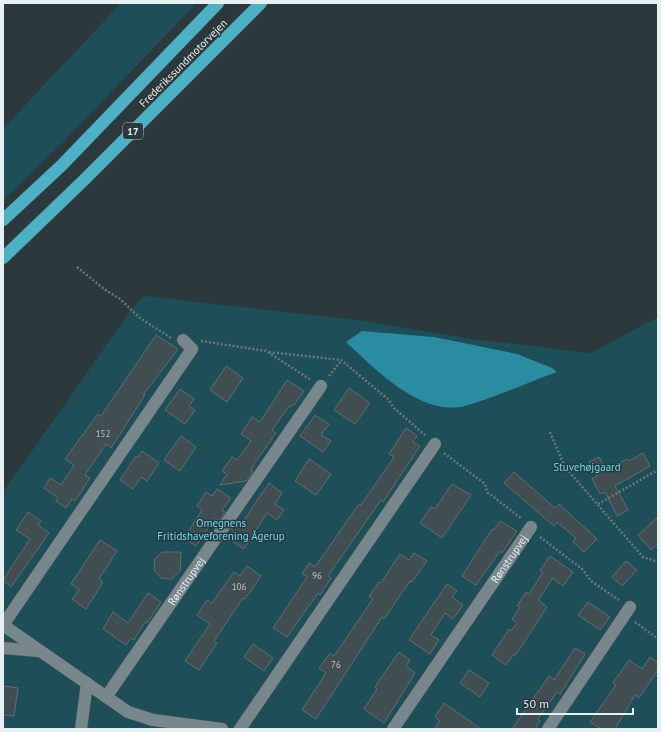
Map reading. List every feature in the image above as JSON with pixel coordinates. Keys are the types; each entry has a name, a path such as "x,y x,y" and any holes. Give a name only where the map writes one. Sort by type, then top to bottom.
{"highway":[{"name":"Frederikssundmotorvejen","path":"3,220 62,165 218,3"},
{"name":"Frederikssundmotorvejen","path":"3,258 83,181 261,3"}],"street":[{"path":"183,340 192,349 3,625 39,652 128,712 153,720 214,729"},
{"name":"Rønstrupvej","path":"106,697 320,386"},
{"path":"240,729 435,444"},
{"name":"Rønstrupvej","path":"393,729 531,527"},
{"path":"548,729 630,607"},
{"path":"3,648 39,652"},
{"path":"81,729 87,683"}],"path":[{"path":"268,352 341,360 389,400 394,408 435,444 485,484 487,492 531,527 543,540 582,569 591,582 630,607 636,624 658,639"},
{"path":"320,386 341,360"},
{"path":"550,432 555,447 565,467 643,557 658,562"},
{"path":"598,504 658,470"}],"green space":[{"path":"121,3 197,3 64,141 3,201 3,129"},
{"name":"Omegnens Fritidshaveforening Ågerup","path":"144,296 357,320 479,340 591,353 658,317 658,729 3,729 3,492 129,313"}],"water":[{"path":"362,331 434,337 517,354 552,368 557,372 465,406 448,408 416,398 400,388 385,377 346,342"}],"building":[{"path":"156,335 178,349 143,395 145,395 111,448 106,444 85,475 90,478 75,501 72,499 66,508 56,501 58,498 44,488 50,478 61,485 74,465 65,459 98,414 101,416"},
{"path":"226,366 243,378 227,402 210,390"},
{"path":"287,380 304,391 294,405 293,404 291,407 289,406 272,430 276,433 254,464 251,471 253,472 246,481 220,485 227,474 222,471 232,457 237,460 251,441 241,434 252,417 260,422"},
{"path":"349,388 370,403 355,424 334,410"},
{"path":"180,389 194,399 189,406 195,410 185,424 165,410"},
{"path":"315,415 329,424 321,435 331,441 323,452 300,436"},
{"path":"406,428 417,436 413,442 420,446 383,502 381,500 328,576 331,578 320,595 318,593 287,637 273,628 307,577 302,574 309,563 315,567 359,504 361,505 394,457 389,454"},
{"path":"181,436 196,447 180,471 164,460"},
{"path":"142,451 159,463 147,481 141,477 133,489 120,480 136,456 138,457"},
{"path":"643,453 650,466 615,486 628,510 617,516 605,492 600,494 592,479 597,476 589,462 599,457 606,470 627,459 629,461"},
{"path":"309,459 331,474 316,495 295,481"},
{"path":"514,472 555,508 559,504 597,539 584,552 573,542 576,538 557,522 554,526 504,483"},
{"path":"269,483 282,493 275,504 284,510 277,520 267,513 244,549 229,539 234,531 231,529 238,520 242,523"},
{"path":"452,484 471,495 442,538 420,523 431,507 435,509"},
{"path":"217,489 231,498 222,510 225,512 219,521 215,518 196,546 184,538 202,510 197,506 206,492 212,496"},
{"path":"28,512 41,521 38,525 49,533 11,587 3,580 30,539 16,530"},
{"path":"658,517 658,543 651,550 638,535"},
{"path":"500,521 517,531 502,553 500,551 476,585 462,576 492,529 494,530"},
{"path":"100,540 117,551 99,579 103,582 86,609 72,599 79,590 71,584"},
{"path":"162,552 181,552 180,571 172,579 161,578 154,570 155,559"},
{"path":"414,553 427,561 412,582 410,581 384,619 382,617 316,719 302,710 326,673 319,668 330,653 334,656 373,599 369,596 379,582 381,583 400,554 409,560"},
{"path":"550,556 573,572 563,586 553,578 538,600 547,607 516,655 514,654 506,665 492,655 509,629 511,631 517,623 512,619 520,607 517,606 526,592 529,594 543,572 540,570"},
{"path":"626,561 637,570 622,586 612,577"},
{"path":"247,566 261,576 245,599 243,598 214,641 217,643 199,670 185,661 210,624 197,615 207,600 212,603 234,572 240,576"},
{"path":"447,584 457,591 452,597 463,605 453,619 445,613 431,635 439,640 430,654 409,640"},
{"path":"148,593 161,602 147,623 145,622 134,640 131,638 126,645 103,629 113,612 128,623"},
{"path":"588,602 610,617 600,630 578,615"},
{"path":"253,644 273,658 264,671 244,657"},
{"path":"575,648 585,654 560,694 557,692 538,719 540,721 535,729 512,729 549,676 554,680"},
{"path":"399,652 410,660 406,666 415,673 384,723 364,709 377,689 375,687"},
{"path":"650,657 658,663 658,670 639,698 635,695 615,729 601,729 590,722 616,685 613,683 629,660 642,669"},
{"path":"469,670 489,683 480,697 460,683"},
{"path":"3,686 18,688 14,716 3,715"},
{"path":"444,703 481,729 434,729 440,721 435,717"}],"park label":[{"name":"Stuvehøjgaard","path":"587,467"}]}
